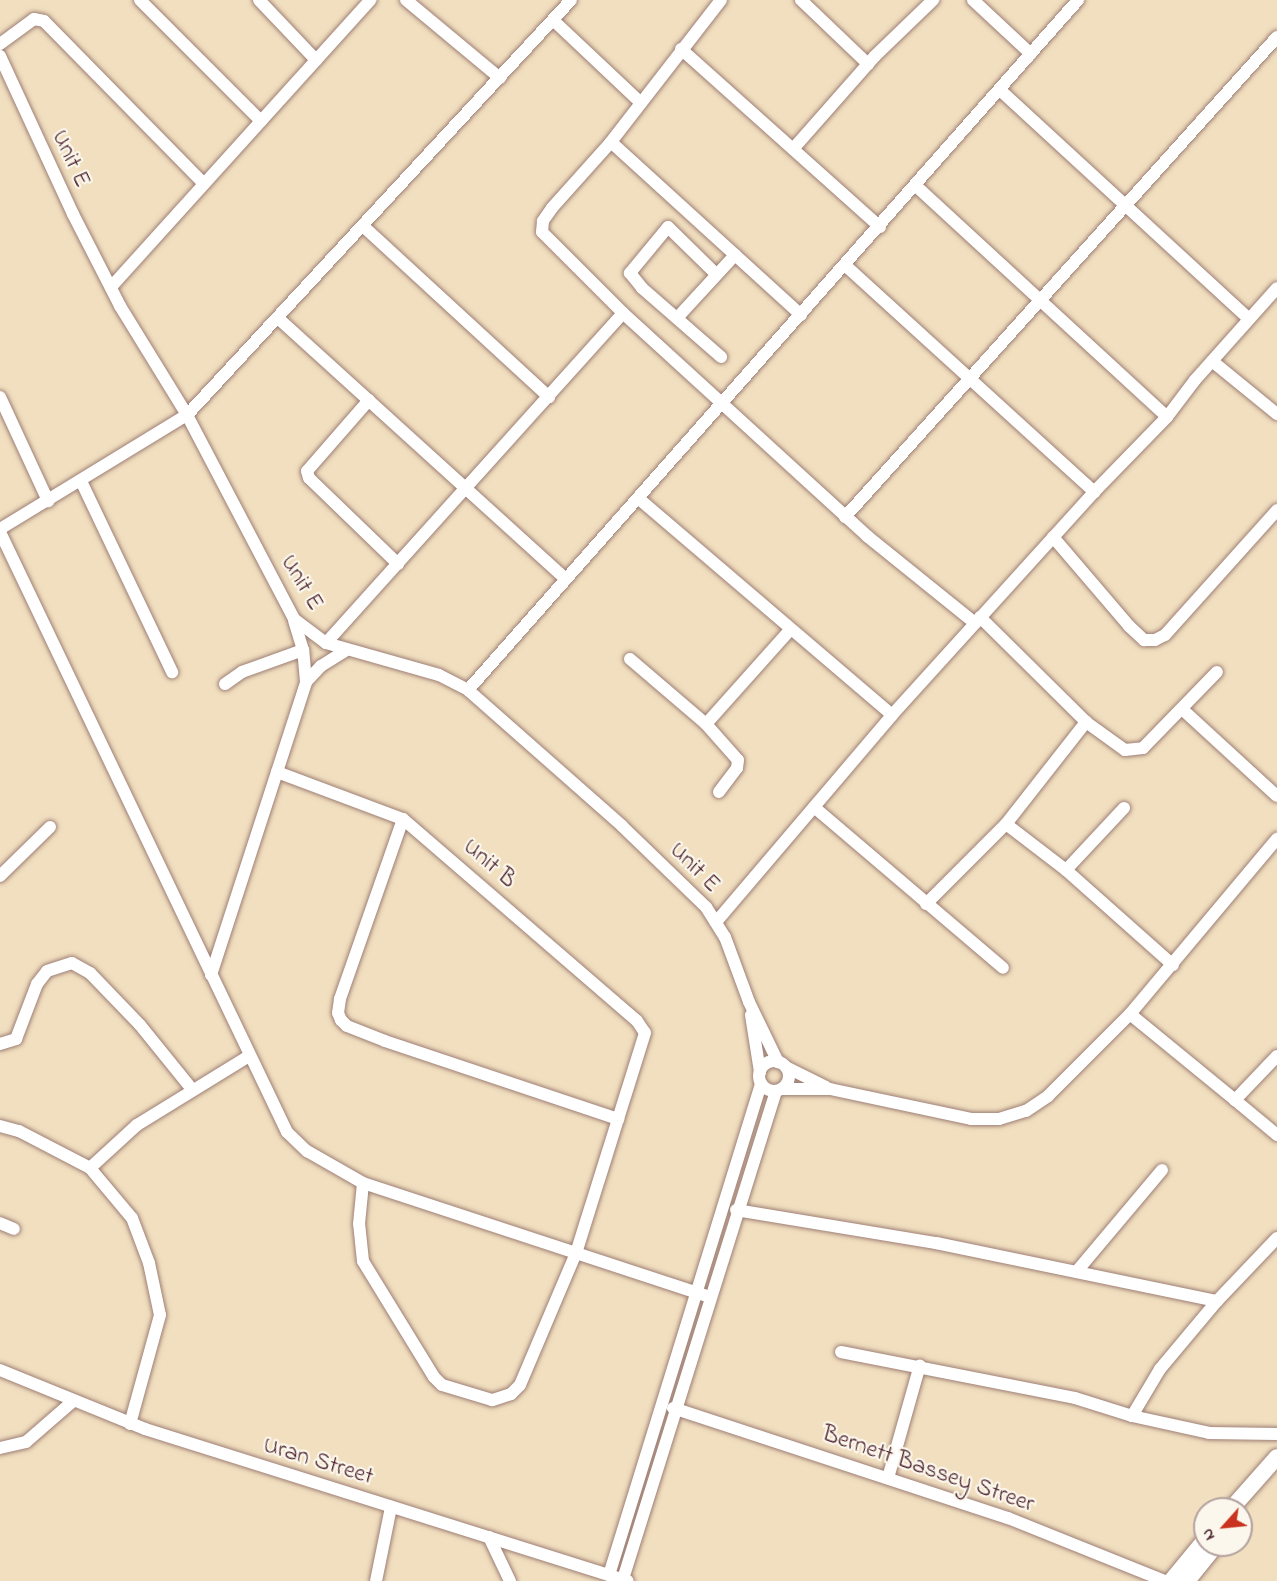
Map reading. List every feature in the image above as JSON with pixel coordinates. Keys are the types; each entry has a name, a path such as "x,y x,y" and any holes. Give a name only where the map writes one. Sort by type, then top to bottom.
{"highway":[{"path":"1242,1497 1277,1457"},
{"path":"1253,1500 1277,1473"},
{"path":"1171,1581 1193,1554"},
{"path":"1187,1581 1206,1557"}],"street":[{"path":"140,0 261,122"},
{"path":"259,0 316,60"},
{"path":"111,287 370,0"},
{"path":"406,0 500,78"},
{"path":"571,0 279,319 187,415 0,530 287,1132 307,1151 363,1183 703,1295"},
{"path":"721,0 611,141 552,208 543,221 542,232 623,313 845,516 977,620 1086,722 1125,750 1143,748 1183,710 1217,672"},
{"path":"801,0 868,64"},
{"path":"793,149 868,64 933,0"},
{"path":"973,0 1031,54"},
{"path":"468,690 846,266 1077,0"},
{"path":"0,44 34,20 44,21 204,184"},
{"path":"553,20 640,102"},
{"path":"845,516 1044,300 1277,37"},
{"path":"681,49 880,227"},
{"name":"Unit E","path":"0,56 111,287 187,415 294,619 326,643 345,651 431,673 468,690 622,826 696,896 716,922 737,964 749,1002"},
{"path":"1000,90 1128,205 1249,319"},
{"path":"611,141 801,315"},
{"path":"916,186 1044,300 1167,417"},
{"path":"363,226 549,397"},
{"path":"716,274 668,227 630,273 642,288 721,357"},
{"path":"677,318 735,255"},
{"path":"846,266 1094,492"},
{"path":"716,922 892,715 1094,492 1167,417 1212,361 1277,288"},
{"path":"326,643 468,488 623,313"},
{"path":"279,319 566,579"},
{"path":"1212,361 1277,414"},
{"path":"0,397 48,501"},
{"path":"369,400 307,471 309,478 398,564"},
{"path":"81,481 171,672"},
{"path":"638,498 892,715"},
{"path":"1053,537 1129,626 1144,640 1155,640 1165,635 1277,510"},
{"path":"211,975 306,682 303,650 294,619"},
{"path":"706,724 790,630"},
{"path":"225,684 242,672 303,650"},
{"path":"306,682 321,666 345,651"},
{"path":"630,659 706,724 738,760 737,768 719,792"},
{"path":"1183,710 1277,796"},
{"path":"926,904 1006,824 1086,722"},
{"name":"Unit B","path":"277,772 404,819 637,1021 645,1033 618,1119"},
{"path":"814,807 1003,968"},
{"path":"1066,870 1124,808"},
{"path":"363,1183 359,1224 363,1261 384,1300 442,1385 492,1400 511,1395 520,1385 576,1253 618,1119 385,1041 348,1026 341,1020 338,1013 340,999 404,819"},
{"path":"1006,824 1066,870 1173,965"},
{"path":"0,876 50,827"},
{"path":"749,1002 760,1078 779,1090 830,1089 970,1119 999,1119 1026,1110 1048,1096 1130,1014 1277,838"},
{"path":"0,1044 16,1039 37,984 47,971 72,963 90,973 126,1010 191,1088"},
{"path":"609,1575 703,1295 779,1090 789,1080 749,1002"},
{"path":"1130,1014 1277,1135"},
{"path":"90,1168 137,1125 191,1088 249,1056"},
{"path":"1235,1100 1277,1056"},
{"path":"625,1580 760,1078 767,1063 782,1064 830,1089"},
{"path":"0,1126 19,1131 90,1168 132,1218 149,1263 159,1306 130,1424"},
{"path":"1077,1271 1162,1170"},
{"path":"736,1210 1077,1271 1217,1301"},
{"path":"0,1223 14,1229"},
{"path":"1132,1416 1160,1369 1217,1301 1277,1238"},
{"path":"841,1352 920,1365 1075,1398 1132,1416 1209,1433 1277,1434"},
{"path":"888,1478 920,1365"},
{"name":"Uran Street","path":"0,1370 72,1402 130,1424 625,1580"},
{"path":"0,1448 26,1442 72,1402"},
{"name":"Bernett Bassey Streer","path":"673,1408 1008,1518 1165,1581"},
{"path":"376,1581 391,1507"},
{"path":"489,1537 510,1581"}]}
